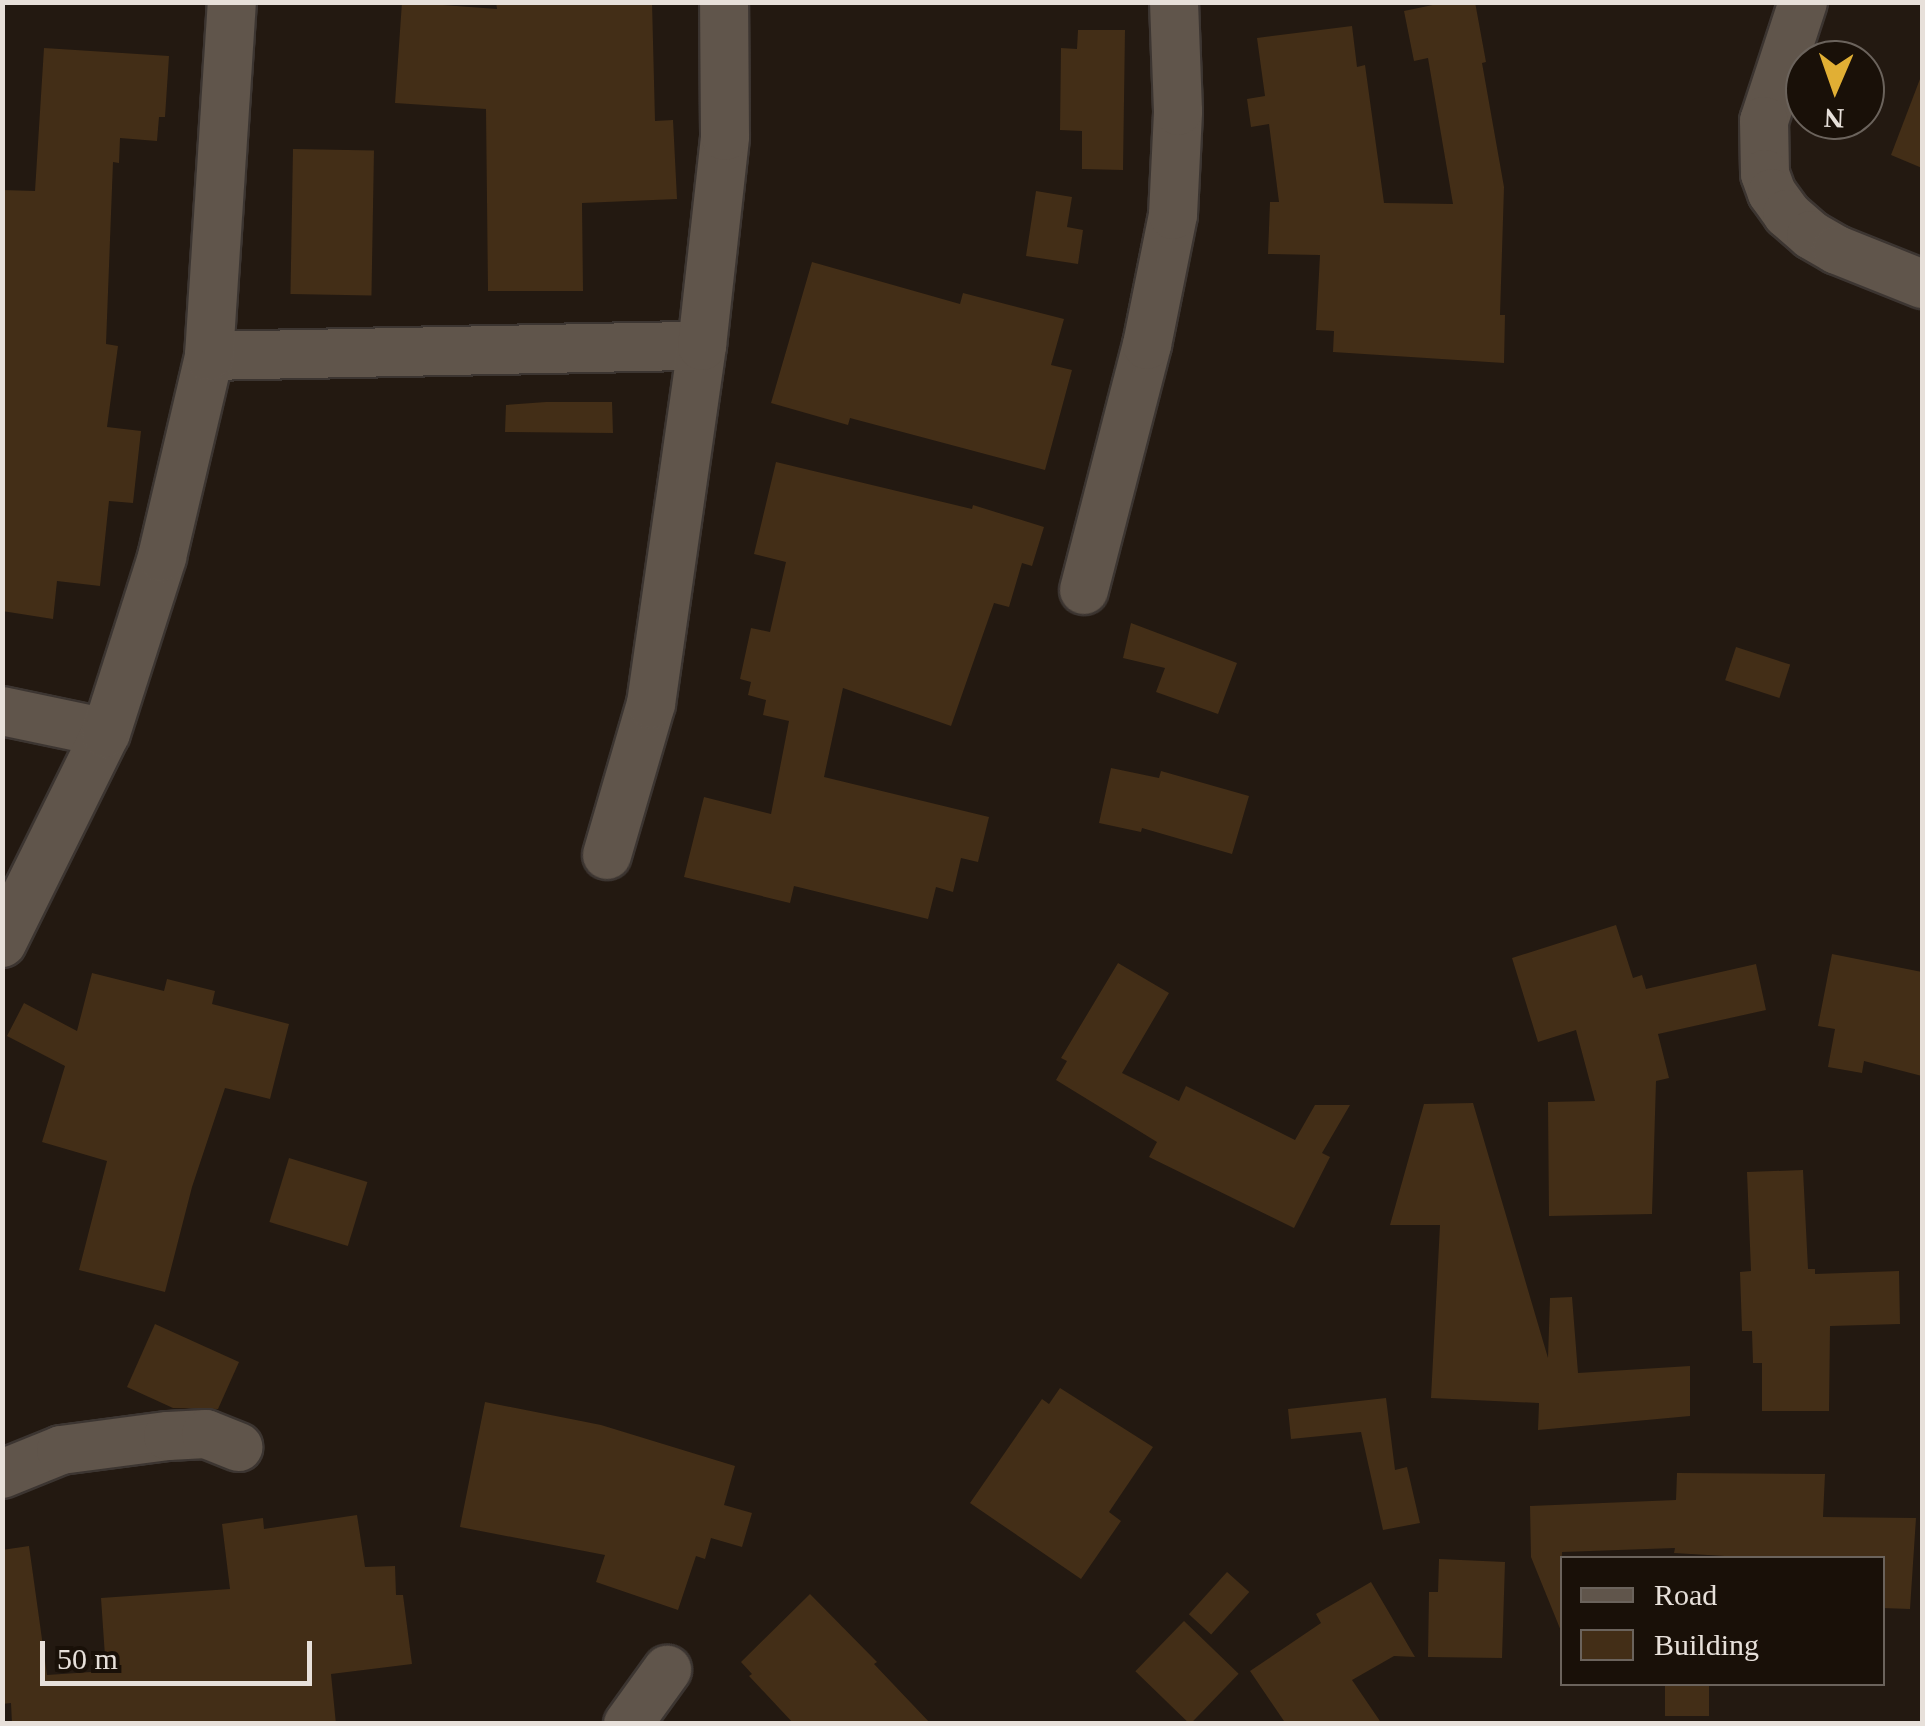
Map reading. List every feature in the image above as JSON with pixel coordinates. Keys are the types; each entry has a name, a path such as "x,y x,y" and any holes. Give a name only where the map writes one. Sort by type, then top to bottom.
{"street":[{"path":"2,943 106,733 162,557 209,356 232,2"},
{"path":"608,855 651,704 702,346 725,136 724,2"},
{"path":"1084,590 1147,344 1174,215 1178,111 1174,2"},
{"path":"1803,2 1764,122 1766,174 1772,193 1787,214 1837,250 1922,284"},
{"path":"209,356 702,346"},
{"path":"2,711 106,733"},
{"path":"2,1474 61,1450 168,1436 206,1434 238,1446"},
{"path":"628,1724 667,1670"}],"building":[{"path":"402,2 497,9 496,2 652,2 655,121 673,120 677,199 582,203 583,291 488,291 486,109 395,103"},
{"path":"1447,2 1475,2 1486,62 1482,63 1504,187 1500,315 1505,315 1504,363 1333,352 1334,331 1316,330 1320,255 1268,254 1270,202 1279,202 1269,124 1251,127 1247,99 1265,96 1257,38 1352,26 1357,67 1365,65 1384,203 1453,204 1428,58 1414,61 1404,11"},
{"path":"1078,30 1125,30 1123,170 1082,169 1082,131 1060,130 1061,48 1077,49"},
{"path":"44,48 169,56 165,117 159,117 157,141 120,138 119,163 113,162 106,344 118,346 107,427 141,431 133,503 109,501 100,586 57,581 53,619 2,611 2,190 35,191"},
{"path":"1922,79 1922,168 1891,155"},
{"path":"293,149 374,150 371,295 290,294"},
{"path":"1036,191 1072,197 1067,227 1083,230 1078,264 1026,256"},
{"path":"812,262 960,304 963,293 1064,319 1051,365 1072,370 1045,470 850,418 848,425 771,403"},
{"path":"612,402 613,433 505,432 506,405"},
{"path":"776,462 972,509 973,505 1044,527 1032,566 1022,563 1009,607 994,603 951,726 843,688 824,777 989,817 978,862 961,858 953,892 936,887 928,919 794,886 790,903 684,877 704,797 771,814 789,721 763,715 766,700 748,695 751,682 740,679 751,628 770,632 786,562 754,554"},
{"path":"1131,623 1237,663 1218,714 1156,692 1165,668 1123,658"},
{"path":"1736,647 1790,665 1779,698 1725,680"},
{"path":"1111,768 1159,778 1161,771 1249,796 1232,854 1142,828 1141,832 1099,823"},
{"path":"1616,925 1633,978 1642,975 1646,989 1756,964 1766,1010 1658,1034 1669,1078 1656,1081 1652,1214 1549,1216 1548,1102 1595,1101 1576,1030 1538,1042 1512,958"},
{"path":"1832,954 1922,972 1922,1076 1864,1061 1862,1073 1828,1067 1835,1029 1818,1026"},
{"path":"1118,963 1169,993 1122,1073 1179,1101 1186,1086 1295,1140 1315,1105 1350,1105 1322,1153 1330,1157 1294,1228 1149,1157 1157,1142 1056,1080 1067,1061 1061,1058"},
{"path":"92,973 164,991 167,979 215,991 212,1004 289,1024 270,1099 225,1088 192,1187 165,1292 79,1270 107,1161 42,1142 65,1066 7,1036 24,1003 77,1031"},
{"path":"1473,1103 1548,1358 1550,1298 1572,1297 1578,1373 1690,1366 1690,1416 1538,1430 1539,1403 1431,1398 1440,1225 1390,1225 1424,1104"},
{"path":"289,1158 367,1182 348,1246 269,1222"},
{"path":"1803,1170 1808,1269 1815,1269 1815,1274 1899,1271 1900,1324 1830,1326 1829,1411 1762,1411 1762,1363 1753,1363 1752,1331 1742,1331 1740,1272 1751,1271 1747,1172"},
{"path":"155,1324 239,1362 218,1409 173,1408 127,1387"},
{"path":"1060,1388 1153,1447 1109,1512 1121,1521 1081,1579 970,1503 1042,1399 1049,1404"},
{"path":"1386,1398 1395,1470 1407,1467 1420,1523 1383,1530 1361,1432 1291,1439 1288,1409"},
{"path":"485,1402 601,1425 735,1466 724,1505 752,1513 742,1547 711,1538 705,1559 696,1556 678,1610 596,1582 605,1555 460,1527"},
{"path":"1677,1473 1825,1474 1823,1517 1916,1518 1910,1609 1885,1608 1885,1556 1725,1556 1674,1553 1675,1548 1562,1552 1560,1629 1531,1557 1530,1506 1676,1500"},
{"path":"357,1515 365,1567 395,1566 396,1595 403,1595 412,1664 331,1674 336,1724 12,1724 11,1703 2,1704 2,1550 29,1546 47,1675 106,1671 101,1598 230,1589 222,1524 263,1518 264,1529"},
{"path":"1439,1559 1505,1562 1502,1658 1428,1657 1429,1592 1438,1592"},
{"path":"1227,1572 1249,1592 1211,1634 1189,1614"},
{"path":"1371,1582 1415,1657 1394,1656 1352,1680 1382,1724 1286,1724 1250,1671 1321,1623 1316,1614"},
{"path":"810,1594 931,1724 794,1724 749,1676 752,1674 741,1662"},
{"path":"1184,1621 1239,1674 1190,1724 1135,1671"},
{"path":"1665,1686 1709,1686 1709,1716 1665,1716"}]}
